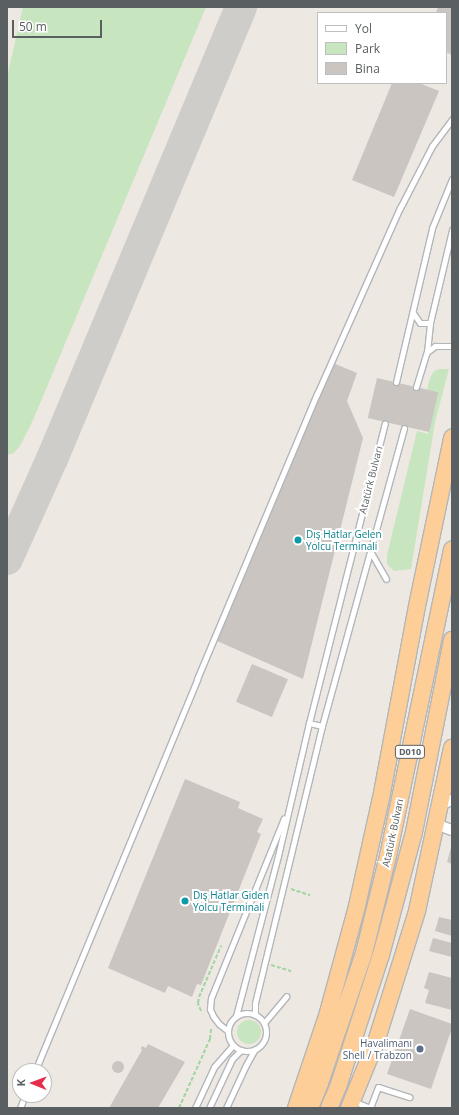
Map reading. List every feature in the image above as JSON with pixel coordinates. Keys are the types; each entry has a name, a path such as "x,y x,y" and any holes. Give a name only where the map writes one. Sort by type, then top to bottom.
{"highway":[{"path":"296,1108 327,1016 357,906 382,793 417,606 452,438"},
{"name":"Atatürk Bulvarı","path":"310,1108 320,1083 364,953 388,856 452,550"},
{"name":"Atatürk Bulvarı","path":"329,1108 340,1084 381,955 414,832 452,640"},
{"path":"351,1104 376,1042 409,936 426,871 436,824 446,803 452,748"}],"street":[{"path":"436,824 452,830"}],"lane":[{"path":"38,1063 197,678 324,380 400,208 432,146 452,119"},
{"path":"396,382 432,228 452,179"},
{"path":"416,387 427,352 430,323 452,230"},
{"path":"413,314 420,323 430,323"},
{"path":"427,352 435,346 452,346"},
{"name":"Atatürk Bulvarı","path":"232,1045 228,1031 230,1024 236,1016 278,856 309,723 386,423"},
{"name":"Atatürk Bulvarı","path":"255,1015 255,1003 322,726 404,428"},
{"path":"370,551 386,579"},
{"path":"309,723 322,726"},
{"name":"Atatürk Bulvarı","path":"228,1031 219,1024 213,1016 210,1009 211,998 289,805"},
{"path":"264,1023 287,996"},
{"path":"226,1108 255,1049 264,1041 266,1029 264,1023 255,1015 242,1014 236,1016"},
{"path":"196,1105 214,1067 232,1045 241,1050 255,1049"},
{"path":"209,1108 232,1059 241,1050"},
{"path":"351,1104 370,1108 378,1087 409,1097"}],"path":[{"path":"202,1014 198,1003 199,997 221,946"},
{"path":"179,1108 210,1038 212,1030 208,1025"}],"green space":[{"path":"23,7 206,7 33,420 20,446 14,453 7,455 7,77"},
{"path":"449,369 435,422 411,569 394,571 387,564 387,555 417,431 428,434 438,392 427,390 430,378 434,371"},
{"path":"249,1020 257,1024 261,1032 257,1040 249,1044 241,1040 237,1032 241,1024"}],"building":[{"path":"438,7 452,7 452,55 447,52 447,12 436,12"},
{"path":"392,84 422,84 439,91 394,197 352,180"},
{"name":"Dış Hatlar Gelen Yolcu Terminali","path":"333,363 357,373 347,401 363,438 303,679 217,641"},
{"path":"377,378 438,392 429,432 368,418"},
{"path":"252,664 288,679 272,717 236,702"},
{"name":"Dış Hatlar Giden Yolcu Terminali","path":"185,779 240,802 238,808 263,819 257,832 261,834 201,985 197,984 192,997 168,986 165,993 108,968"},
{"path":"452,844 452,864 447,862"},
{"path":"439,917 452,920 452,936 435,931"},
{"path":"433,938 452,943 452,957 429,951"},
{"path":"429,972 452,978 452,1010 425,1003 429,990 424,988"},
{"path":"410,1009 452,1024 452,1028 431,1089 387,1074"},
{"path":"148,1044 185,1062 158,1108 109,1108 142,1050 142,1046 146,1048"},
{"path":"116,1061 120,1061 124,1067 120,1073 116,1073 112,1069 112,1065"}],"taxiway":[{"path":"7,559 52,459 241,7"}],"place":[{"name":"Dış Hatlar Gelen Yolcu Terminali","path":"298,540"},
{"name":"Dış Hatlar Giden Yolcu Terminali","path":"185,901"},
{"name":"Havalimanı Shell / Trabzon","path":"420,1049"}]}
